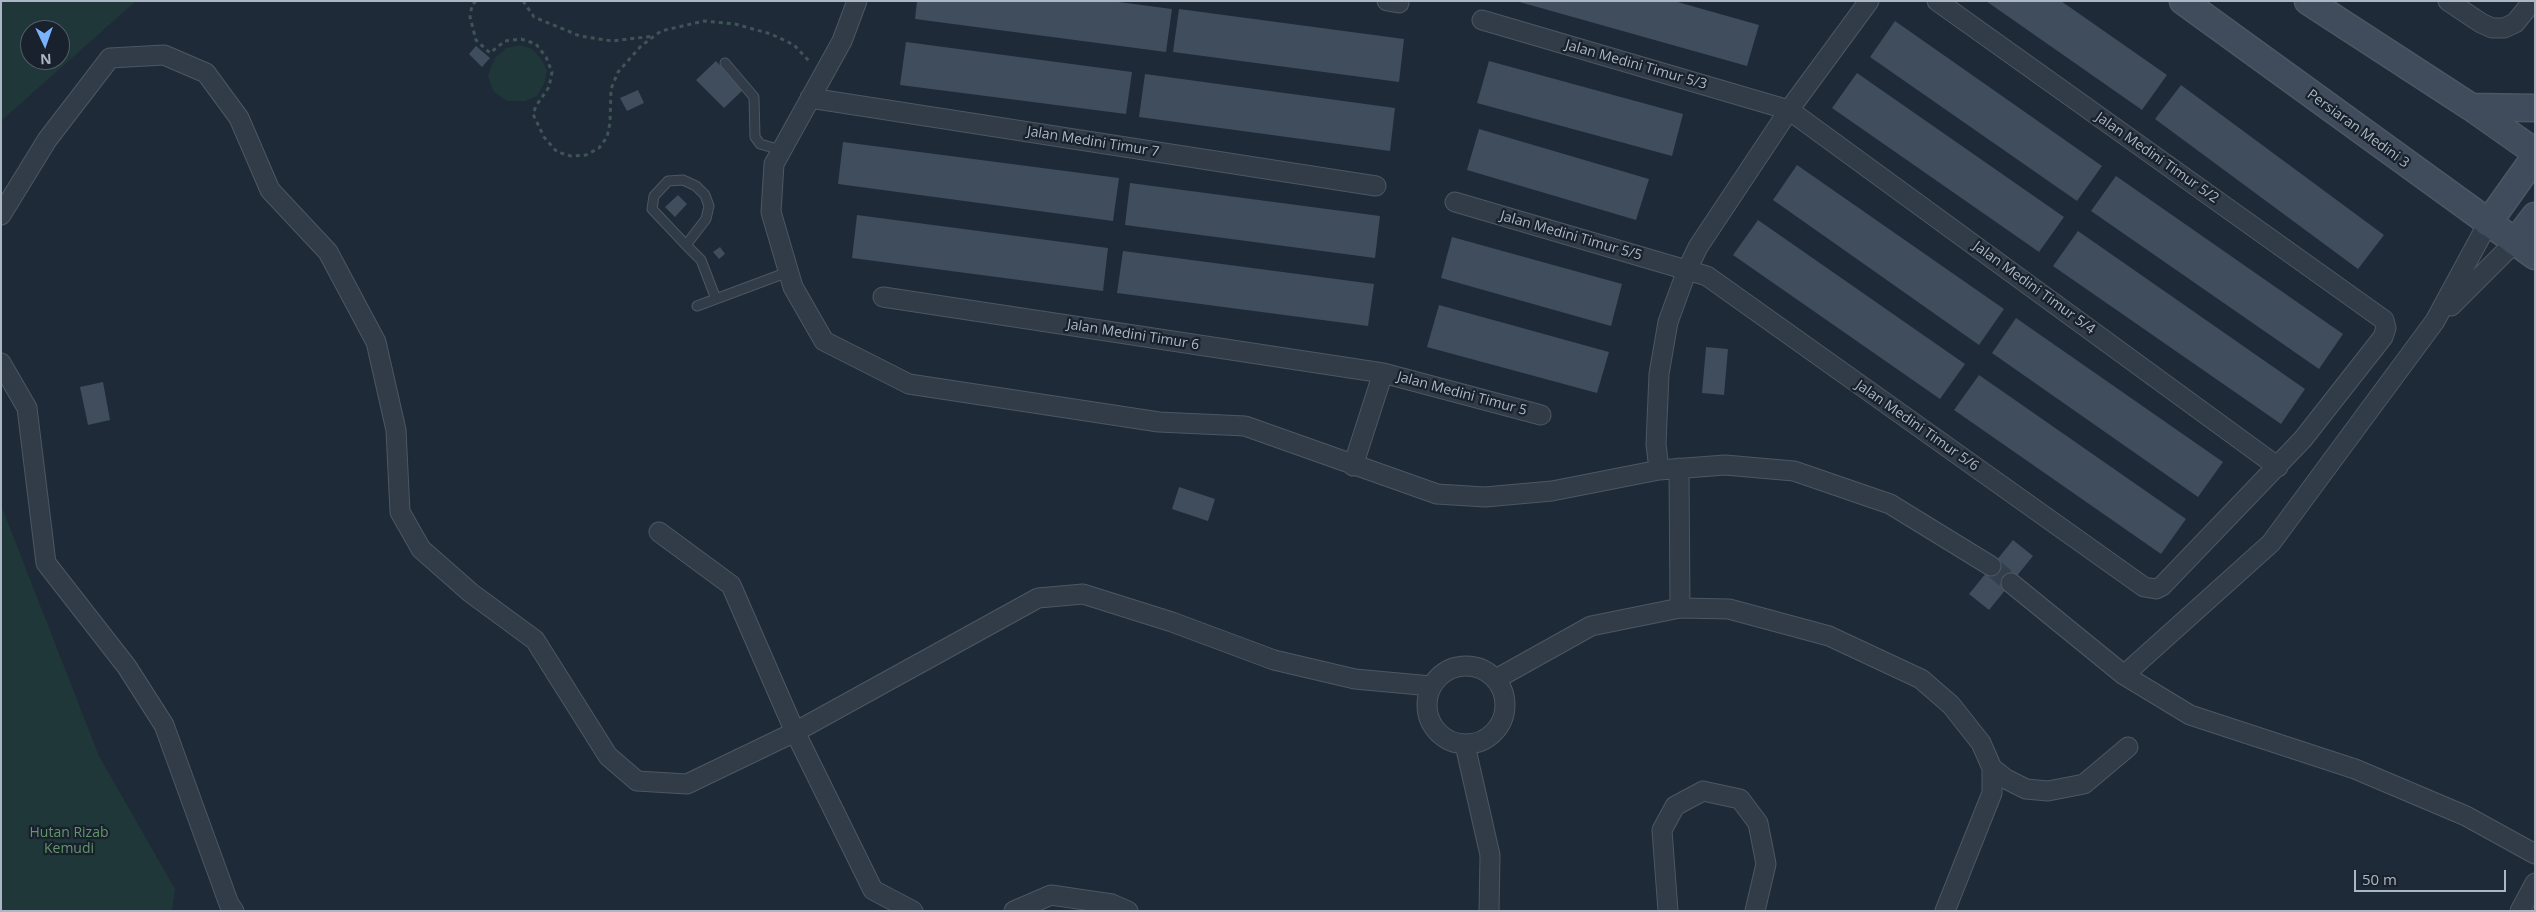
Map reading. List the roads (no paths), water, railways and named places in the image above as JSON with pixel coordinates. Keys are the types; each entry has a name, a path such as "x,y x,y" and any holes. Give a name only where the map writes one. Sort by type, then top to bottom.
{"street":[{"path":"857,1 842,41 774,164 771,212 793,287 824,341 909,384 1159,422 1245,426 1436,494 1485,497 1552,491 1660,470 1725,465 1794,471 1890,504 1991,566"},
{"path":"1660,470 1656,444 1659,374 1668,322 1687,270 1698,247 1789,110 1868,1"},
{"name":"Jalan Medini Timur 5/2","path":"1937,1 2384,320 2386,328 2383,337 2278,467"},
{"name":"Persiaran Medini 3","path":"2182,1 2525,249"},
{"path":"2308,1 2471,107 2535,152"},
{"path":"2448,1 2481,23 2492,28 2504,28 2515,23 2533,1"},
{"name":"Jalan Medini Timur 5/3","path":"1482,20 1789,110"},
{"path":"1,215 48,140 110,58 164,55 206,73 239,118 270,190 328,252 376,342 396,430 400,512 421,549 471,593 535,640 608,756 637,782 687,784 795,732 1038,598 1083,594 1172,622 1274,660 1355,679 1431,686"},
{"name":"Jalan Medini Timur 7","path":"810,98 1376,186"},
{"path":"2471,107 2535,108"},
{"name":"Jalan Medini Timur 5/4","path":"1789,110 2278,467"},
{"path":"2124,675 2271,543 2436,321 2488,223 2535,157"},
{"name":"Jalan Medini Timur 5/5","path":"1455,202 1687,270"},
{"path":"2436,321 2525,249 2535,216"},
{"name":"Jalan Medini Timur 5/6","path":"1687,270 1707,276 2150,590 2162,586 2278,467"},
{"name":"Jalan Medini Timur 6","path":"883,297 1383,373"},
{"path":"1,363 27,408 46,563 127,668 164,725 229,904 234,911"},
{"path":"1353,466 1383,373"},
{"name":"Jalan Medini Timur 5","path":"1383,373 1541,415"},
{"path":"1679,468 1680,608"},
{"path":"659,532 731,585 795,732 873,890 913,911"},
{"path":"2011,583 2124,675 2190,715 2354,769 2466,816 2535,854"},
{"path":"1496,679 1591,626 1680,608 1729,609 1829,636 1920,679 1957,713 1981,743 1992,768 1992,794 1990,802 1944,911"},
{"path":"1462,666 1481,668 1496,679 1504,692 1506,707 1502,722 1493,734 1480,742 1465,745 1449,741 1436,731 1428,717 1426,701 1431,686 1444,672 1462,666"},
{"path":"1465,745 1490,855 1489,911"},
{"path":"1992,768 2006,779 2026,789 2048,791 2084,784 2128,747"},
{"path":"1668,911 1662,830 1675,806 1702,791 1740,799 1758,823 1766,864 1755,911"},
{"path":"2520,911 2535,883"},
{"path":"1014,911 1051,895 1112,904 1128,911"}],"lane":[{"path":"725,64 754,97 755,137 760,144 781,150"},
{"path":"686,245 706,219 709,206 705,195 696,186 683,180 668,181 654,196 652,209 686,245 702,260 716,298"},
{"path":"697,306 788,272"}],"tunnel":[{"path":"1991,566 2011,583"}],"park label":[{"name":"Hutan Rizab Kemudi","path":"69,842"}]}
